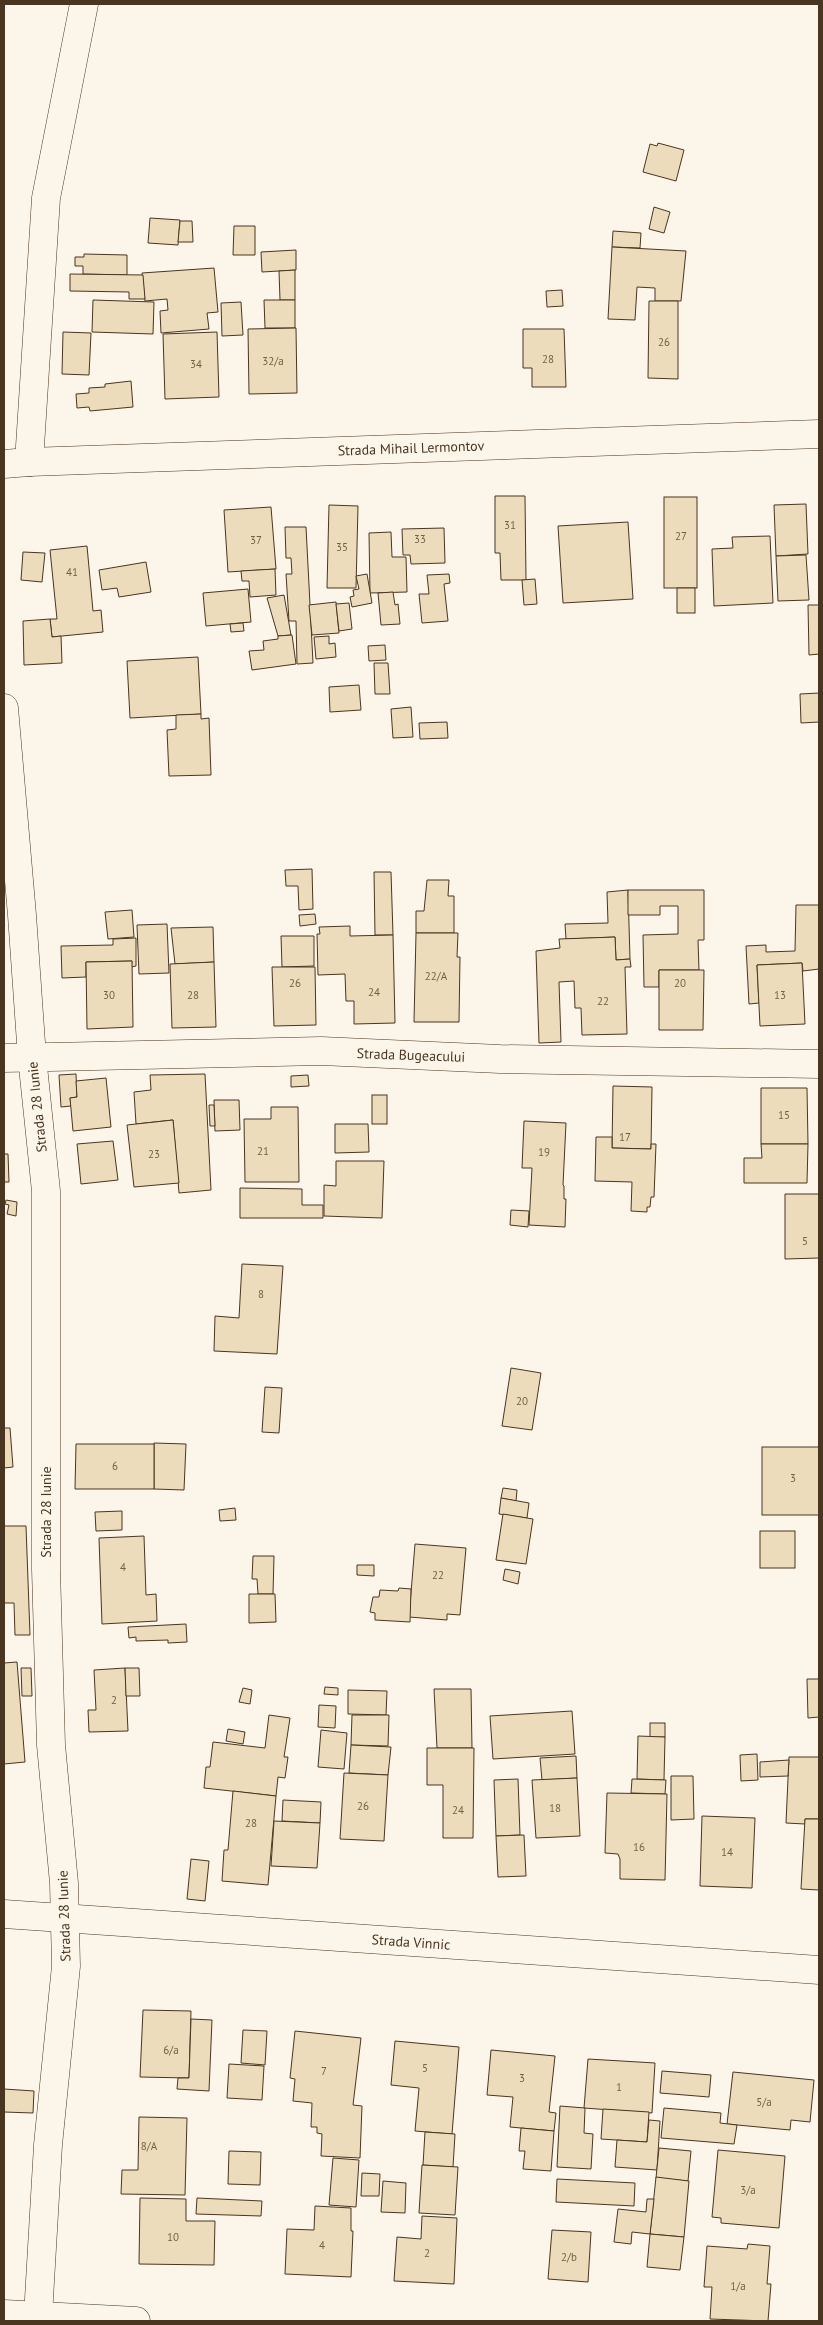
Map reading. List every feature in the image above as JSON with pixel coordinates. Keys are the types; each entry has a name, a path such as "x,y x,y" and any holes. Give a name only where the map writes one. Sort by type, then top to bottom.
{"street":[{"path":"16,463 46,198 84,4"},
{"name":"Strada Mihail Lermontov","path":"16,463 819,434"},
{"name":"Strada 28 Iunie","path":"4,708 32,1057 46,1191 46,1569 50,1745 64,1883 66,1966 48,2145 38,2316"},
{"name":"Strada Bugeacului","path":"4,1058 321,1051 500,1059 819,1064"},
{"name":"Strada Vinnic","path":"4,1914 819,1970"},
{"path":"4,2314 136,2321"}],"building":[{"path":"658,143 684,150 676,181 643,172 650,144 657,146"},
{"path":"654,207 670,212 664,233 649,229"},
{"path":"150,218 180,220 178,245 148,243"},
{"path":"180,221 192,221 193,242 178,242"},
{"path":"234,226 255,226 255,255 233,255"},
{"path":"613,231 641,233 640,248 612,247"},
{"path":"612,247 686,251 681,301 655,301 655,288 637,287 635,320 608,319"},
{"path":"296,250 296,270 262,272 261,252"},
{"path":"84,254 127,255 127,275 83,274 83,266 75,266 75,257 84,257"},
{"path":"214,268 218,312 207,313 209,329 161,333 160,311 168,310 167,299 145,301 142,273"},
{"path":"295,270 295,300 280,300 279,271"},
{"path":"70,274 143,275 145,299 129,299 129,292 70,291"},
{"path":"562,290 563,306 547,307 546,291"},
{"path":"93,300 154,302 153,334 92,332"},
{"path":"264,300 295,300 295,328 265,328"},
{"path":"649,301 678,301 678,379 648,378"},
{"path":"241,302 243,335 222,336 221,303"},
{"path":"296,328 297,393 249,394 248,329"},
{"path":"523,329 564,329 566,387 532,387 532,368 523,368"},
{"path":"63,332 91,333 89,375 62,374"},
{"path":"217,332 219,397 165,399 163,334"},
{"path":"131,381 133,407 90,411 89,407 77,408 76,394 89,393 89,388 105,387 105,384"},
{"path":"495,496 525,496 526,580 501,580 500,553 495,553"},
{"path":"664,497 697,497 697,588 664,588"},
{"path":"806,504 808,554 776,556 774,505"},
{"path":"329,505 358,506 356,588 327,588"},
{"path":"271,507 276,569 228,572 224,510"},
{"path":"628,522 633,599 563,603 558,526"},
{"path":"285,527 306,527 313,663 297,664 296,621 289,621 286,574 292,574 291,558 286,558"},
{"path":"444,528 445,563 411,564 410,555 403,555 402,529"},
{"path":"391,532 392,557 406,557 407,592 370,593 369,533"},
{"path":"770,536 773,603 714,606 712,549 733,548 732,537"},
{"path":"87,546 93,611 101,610 103,632 52,637 50,619 57,619 50,550"},
{"path":"23,552 45,553 42,582 21,580"},
{"path":"806,555 809,600 778,601 776,556"},
{"path":"146,562 151,592 119,597 117,588 102,590 99,570"},
{"path":"275,569 276,595 250,597 249,581 242,581 241,571"},
{"path":"367,574 372,603 352,607 350,597 354,596 353,590 359,589 356,576"},
{"path":"449,574 450,583 444,584 448,621 422,623 419,594 429,594 427,575"},
{"path":"535,579 537,604 524,605 522,580"},
{"path":"677,588 695,588 695,613 677,613"},
{"path":"248,589 251,622 206,626 203,593"},
{"path":"393,592 395,605 398,604 400,624 381,625 378,593"},
{"path":"284,595 291,635 278,636 267,598"},
{"path":"336,602 339,633 312,635 309,605"},
{"path":"349,603 352,629 339,631 336,604"},
{"path":"808,605 819,605 819,654 809,655"},
{"path":"50,619 52,637 61,636 62,663 24,665 23,621"},
{"path":"243,623 244,631 231,632 230,624"},
{"path":"292,635 296,664 252,670 249,651 264,650 263,641 278,639 278,636"},
{"path":"329,636 329,644 335,643 336,657 316,659 314,637"},
{"path":"385,645 386,660 369,661 368,646"},
{"path":"198,657 201,714 130,718 127,661"},
{"path":"374,663 388,663 390,694 375,694"},
{"path":"359,685 361,710 330,712 329,687"},
{"path":"819,693 819,722 801,723 800,694"},
{"path":"411,707 413,737 393,738 391,709"},
{"path":"201,714 201,719 209,718 211,775 169,776 167,730 176,729 176,715"},
{"path":"447,722 448,738 420,739 419,723"},
{"path":"312,869 313,909 299,910 298,886 286,886 285,870"},
{"path":"374,872 391,872 393,935 375,935"},
{"path":"427,880 449,880 448,896 454,896 454,933 416,933 416,911 424,911"},
{"path":"628,890 630,959 616,960 615,937 566,939 565,924 608,923 607,892"},
{"path":"628,890 704,890 704,940 698,940 699,970 659,970 659,987 644,987 643,935 678,934 678,906 660,906 660,915 628,915"},
{"path":"796,905 819,905 819,969 803,971 802,963 757,965 759,1003 749,1004 746,946 766,945 766,952 795,951"},
{"path":"132,910 134,937 108,939 105,912"},
{"path":"315,914 316,924 300,926 299,915"},
{"path":"167,924 169,973 139,974 137,925"},
{"path":"350,926 350,936 393,935 395,1023 354,1024 354,1001 346,1001 345,974 318,975 317,934 320,934 319,927"},
{"path":"213,927 214,962 175,964 171,928"},
{"path":"416,933 458,933 457,957 460,957 459,1022 414,1022"},
{"path":"281,936 314,936 314,966 282,967"},
{"path":"615,937 616,960 630,959 631,967 625,967 627,1034 582,1035 581,1008 575,1008 574,981 559,982 561,1042 539,1043 536,951 560,948 559,939"},
{"path":"136,938 136,966 131,967 132,961 86,962 86,977 62,978 61,946 113,945 113,939"},
{"path":"132,961 133,1027 87,1029 86,962"},
{"path":"214,962 216,1027 172,1028 170,964"},
{"path":"802,963 805,1024 760,1026 757,965"},
{"path":"272,967 315,967 316,1025 274,1026"},
{"path":"659,970 704,970 703,1030 659,1030"},
{"path":"76,1074 77,1097 70,1098 71,1106 61,1107 59,1075"},
{"path":"205,1074 211,1190 179,1193 173,1120 136,1124 134,1092 151,1090 150,1075"},
{"path":"308,1075 309,1086 291,1087 291,1076"},
{"path":"106,1078 111,1127 73,1131 70,1098 77,1097 76,1081"},
{"path":"613,1086 652,1087 651,1149 612,1148"},
{"path":"761,1088 807,1088 808,1144 761,1144"},
{"path":"372,1095 387,1095 387,1124 372,1124"},
{"path":"214,1100 239,1100 240,1130 215,1131"},
{"path":"209,1105 214,1105 215,1126 210,1126"},
{"path":"271,1107 298,1107 299,1182 245,1182 244,1119 271,1119"},
{"path":"173,1120 179,1183 134,1187 127,1125"},
{"path":"524,1121 566,1123 563,1185 564,1199 566,1199 565,1227 529,1225 532,1168 522,1168"},
{"path":"335,1124 368,1124 369,1152 335,1153"},
{"path":"596,1137 612,1137 612,1148 651,1149 651,1144 656,1144 654,1197 651,1197 650,1207 647,1207 647,1212 631,1211 632,1182 595,1181"},
{"path":"113,1141 118,1180 81,1184 77,1144"},
{"path":"761,1144 808,1144 807,1183 744,1183 744,1158 762,1158"},
{"path":"4,1154 8,1154 9,1182 4,1182"},
{"path":"336,1161 384,1161 382,1218 324,1216 324,1185 336,1186"},
{"path":"240,1188 302,1189 302,1205 323,1205 323,1218 240,1218"},
{"path":"785,1194 819,1194 819,1258 785,1259"},
{"path":"6,1200 17,1202 16,1216 7,1214 9,1205 5,1204"},
{"path":"511,1210 529,1211 528,1227 510,1225"},
{"path":"242,1264 283,1266 277,1354 214,1351 215,1316 239,1318"},
{"path":"511,1368 541,1373 532,1430 502,1426"},
{"path":"265,1387 282,1388 279,1433 262,1432"},
{"path":"4,1428 10,1428 13,1467 4,1468"},
{"path":"154,1443 186,1444 184,1490 154,1489"},
{"path":"76,1444 154,1444 154,1489 75,1489"},
{"path":"762,1447 819,1447 819,1515 762,1515"},
{"path":"503,1488 517,1490 516,1501 501,1498"},
{"path":"501,1498 529,1503 527,1518 499,1514"},
{"path":"235,1508 236,1520 220,1521 219,1510"},
{"path":"122,1511 122,1530 96,1531 95,1512"},
{"path":"503,1514 533,1519 526,1564 496,1560"},
{"path":"4,1526 26,1526 30,1635 15,1635 14,1603 4,1603"},
{"path":"760,1531 795,1531 795,1568 760,1568"},
{"path":"144,1536 146,1595 156,1594 157,1621 102,1624 99,1538"},
{"path":"415,1544 466,1548 460,1615 447,1614 447,1620 409,1617"},
{"path":"253,1556 274,1556 273,1594 258,1594 257,1579 252,1579"},
{"path":"357,1565 374,1565 374,1576 357,1575"},
{"path":"505,1569 520,1572 518,1584 503,1580"},
{"path":"399,1588 411,1589 410,1622 375,1620 375,1613 370,1612 373,1597 379,1597 380,1590 398,1591"},
{"path":"249,1594 275,1594 276,1622 249,1623"},
{"path":"186,1624 187,1642 168,1643 168,1640 136,1641 136,1637 129,1638 128,1627"},
{"path":"17,1662 25,1762 4,1764 4,1663"},
{"path":"21,1668 31,1668 32,1696 22,1696"},
{"path":"125,1668 128,1731 89,1732 88,1710 96,1710 94,1670"},
{"path":"125,1668 139,1668 140,1696 126,1696"},
{"path":"807,1679 819,1679 819,1717 808,1718"},
{"path":"325,1687 338,1688 338,1695 324,1694"},
{"path":"243,1688 252,1690 250,1704 239,1702"},
{"path":"434,1689 471,1689 472,1748 437,1748"},
{"path":"348,1690 387,1691 386,1715 348,1714"},
{"path":"319,1705 336,1706 335,1728 318,1727"},
{"path":"572,1711 575,1754 493,1759 490,1716"},
{"path":"269,1715 290,1718 284,1757 288,1757 285,1778 278,1777 276,1796 204,1788 206,1767 210,1767 213,1742 265,1748"},
{"path":"352,1715 389,1715 388,1746 351,1745"},
{"path":"650,1723 665,1723 665,1737 650,1737"},
{"path":"228,1729 245,1732 243,1744 226,1741"},
{"path":"321,1730 347,1733 344,1769 318,1767"},
{"path":"638,1736 665,1737 664,1780 637,1779"},
{"path":"351,1745 391,1747 388,1775 349,1773"},
{"path":"427,1748 474,1748 473,1838 443,1838 443,1785 427,1785"},
{"path":"757,1754 758,1780 741,1781 740,1755"},
{"path":"576,1756 577,1778 542,1780 540,1758"},
{"path":"789,1757 819,1757 819,1819 805,1819 805,1824 786,1823"},
{"path":"789,1760 788,1776 760,1777 760,1762"},
{"path":"344,1773 388,1775 384,1841 340,1839"},
{"path":"671,1776 693,1776 694,1819 671,1820"},
{"path":"577,1778 580,1836 536,1838 532,1780"},
{"path":"518,1779 520,1835 496,1836 494,1780"},
{"path":"632,1779 666,1780 665,1794 631,1793"},
{"path":"233,1791 276,1796 268,1885 222,1881 224,1850 228,1850"},
{"path":"607,1793 667,1794 665,1880 620,1879 620,1859 618,1854 605,1853"},
{"path":"283,1800 321,1802 320,1823 282,1821"},
{"path":"702,1816 755,1818 752,1888 700,1886"},
{"path":"805,1819 819,1819 819,1890 801,1889"},
{"path":"274,1821 320,1823 317,1868 271,1866"},
{"path":"524,1835 526,1876 498,1877 496,1836"},
{"path":"191,1859 209,1861 205,1901 187,1899"},
{"path":"143,2010 191,2011 189,2078 140,2077"},
{"path":"191,2019 212,2020 209,2091 177,2089 178,2078 189,2078"},
{"path":"243,2030 267,2031 265,2065 241,2063"},
{"path":"295,2031 361,2038 353,2105 362,2106 360,2158 321,2156 322,2134 317,2133 317,2127 311,2127 312,2103 293,2101 295,2079 290,2078"},
{"path":"395,2041 459,2047 452,2134 415,2131 419,2088 391,2085"},
{"path":"491,2050 555,2056 549,2112 556,2113 554,2131 510,2127 513,2097 487,2095"},
{"path":"588,2059 655,2063 652,2113 584,2108"},
{"path":"229,2064 264,2066 262,2100 227,2098"},
{"path":"662,2071 711,2075 709,2097 660,2093"},
{"path":"733,2072 814,2080 810,2122 791,2120 790,2130 727,2124"},
{"path":"4,2089 34,2091 33,2113 4,2112"},
{"path":"560,2106 585,2108 584,2133 593,2134 591,2169 557,2167"},
{"path":"664,2108 721,2113 720,2123 737,2125 734,2144 661,2138"},
{"path":"603,2109 649,2112 647,2142 601,2139"},
{"path":"139,2117 187,2118 185,2195 121,2194 122,2170 138,2170"},
{"path":"649,2120 660,2121 657,2170 615,2167 617,2140 647,2142"},
{"path":"521,2128 554,2131 551,2171 523,2169 525,2151 519,2151"},
{"path":"425,2132 455,2134 453,2167 423,2165"},
{"path":"659,2148 691,2151 688,2181 656,2178"},
{"path":"718,2150 785,2156 779,2228 721,2223 721,2218 712,2217"},
{"path":"229,2151 261,2152 260,2185 228,2184"},
{"path":"333,2158 359,2160 356,2207 329,2205"},
{"path":"422,2165 458,2167 455,2215 419,2213"},
{"path":"362,2173 380,2174 379,2196 361,2196"},
{"path":"656,2177 689,2181 684,2237 650,2234"},
{"path":"557,2179 635,2183 634,2206 556,2202"},
{"path":"383,2181 406,2183 405,2213 381,2212"},
{"path":"140,2198 186,2199 186,2221 215,2221 214,2265 139,2264"},
{"path":"197,2198 262,2201 261,2216 196,2214"},
{"path":"647,2199 654,2199 650,2234 632,2232 631,2244 614,2242 618,2209 646,2212"},
{"path":"315,2206 351,2208 351,2231 353,2231 351,2277 285,2274 287,2229 314,2230"},
{"path":"422,2216 457,2218 454,2284 394,2281 397,2237 421,2239"},
{"path":"552,2230 591,2232 588,2282 548,2279"},
{"path":"650,2234 684,2237 680,2270 647,2267"},
{"path":"748,2244 770,2246 767,2284 771,2284 768,2321 710,2319 712,2287 704,2287 707,2246 747,2249"}]}
